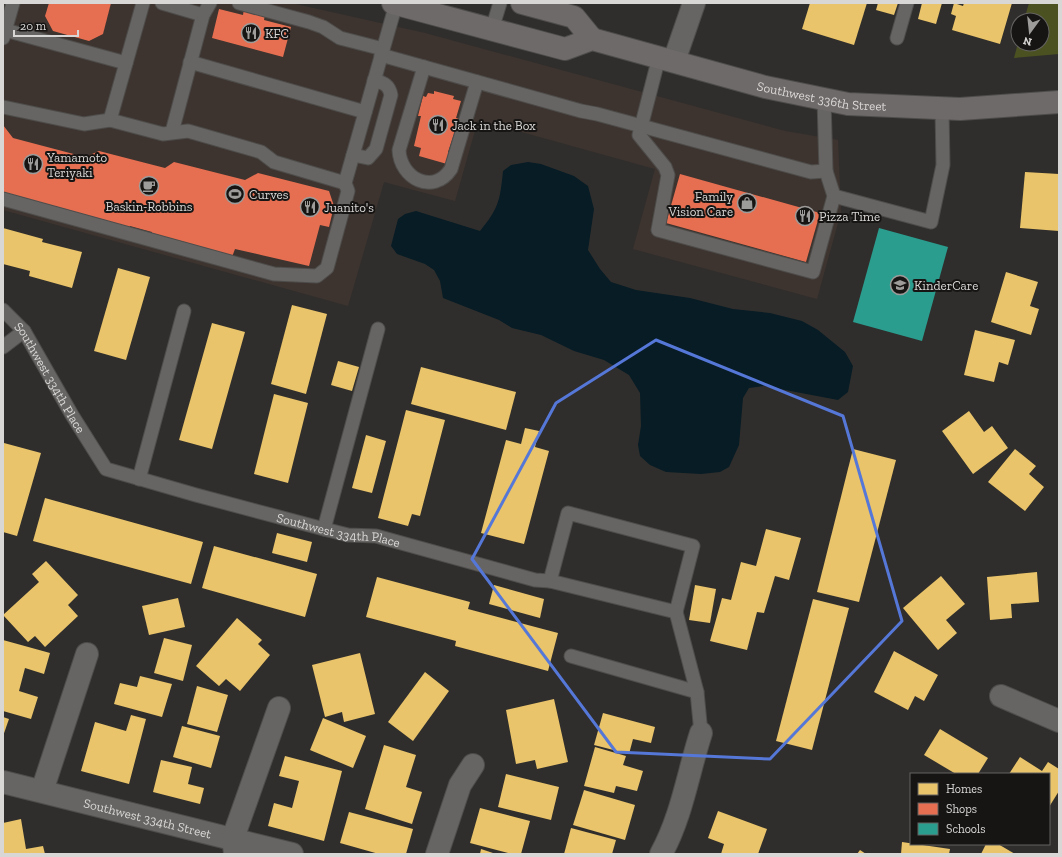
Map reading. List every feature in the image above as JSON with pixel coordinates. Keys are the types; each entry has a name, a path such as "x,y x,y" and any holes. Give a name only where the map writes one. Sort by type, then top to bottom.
{"main road":[{"path":"394,3 565,49 592,39 574,17 522,3"},
{"name":"Southwest 336th Street","path":"592,39 765,87 848,104 960,109 1059,102"}],"street":[{"path":"666,59 694,3"},
{"path":"42,791 87,654"},
{"path":"1001,696 1059,721"},
{"path":"234,846 279,708"},
{"path":"661,854 672,832 682,803 690,767 701,733"},
{"path":"437,854 460,785 473,765"},
{"name":"Southwest 334th Street","path":"3,782 42,791 234,846 292,854"}],"lane":[{"path":"13,3 4,34 126,63"},
{"path":"110,120 142,3"},
{"path":"162,3 203,15"},
{"path":"172,132 203,15 210,3"},
{"path":"239,3 309,22 323,27 340,38 424,67 812,172 826,171"},
{"path":"3,199 274,274 317,276 327,268 348,191 345,183 382,52 394,3"},
{"path":"492,30 500,3"},
{"path":"897,38 907,3"},
{"path":"666,59 640,126 638,135 665,167 668,176 658,230 813,272 834,196 826,171 824,99"},
{"path":"190,62 365,112"},
{"path":"424,67 399,150 400,158 407,172 426,182 441,179 447,176 451,169 477,82"},
{"path":"353,155 368,158 376,149 391,95 386,84 374,80"},
{"path":"3,107 84,124 100,123 110,120 163,134 188,131 261,152 274,162 345,183"},
{"path":"834,196 931,222 943,165 942,109"},
{"name":"Southwest 334th Place","path":"3,310 24,331 72,415 106,469 324,529 348,535 376,536 535,580 550,581 676,612"},
{"path":"139,479 184,311"},
{"path":"324,529 378,329"},
{"path":"3,347 24,331"},
{"path":"550,581 568,513 693,546 676,612 697,692 701,733"},
{"path":"571,656 697,692"}],"highlighted area":[{"path":"656,340 843,416 902,621 770,759 616,752 472,559 556,403"}],"shaded area":[{"path":"3,3 291,3 425,33 785,131 838,140 841,212 817,299 633,249 655,169 478,120 455,201 384,182 348,306 3,210"}],"green space":[{"path":"1029,3 1059,3 1059,54 1014,58 1016,52 1050,52 1050,12 1026,12"}],"water":[{"path":"528,162 541,164 574,176 588,186 594,209 588,250 600,269 611,282 636,290 690,298 733,309 770,313 802,321 818,330 845,352 853,366 848,392 838,400 764,386 749,388 743,398 739,445 729,467 720,472 701,474 666,472 650,465 640,456 638,445 641,426 640,393 629,375 604,360 574,351 541,335 512,328 499,320 443,298 440,281 434,270 425,264 397,254 391,246 398,219 405,214 416,211 480,231 495,210 498,203 503,171 511,165"}],"building: Homes":[{"path":"810,3 867,3 854,45 802,29"},
{"path":"878,3 898,3 894,15 876,10"},
{"path":"922,3 942,3 936,24 918,19"},
{"path":"954,3 963,6 964,3 1012,3 1000,44 952,30 956,16 951,14"},
{"path":"1025,172 1059,174 1059,231 1020,228"},
{"path":"3,228 43,239 42,242 82,252 72,288 29,276 30,271 3,264"},
{"path":"118,268 150,277 126,360 94,351"},
{"path":"1006,272 1038,282 1030,306 1039,309 1031,335 991,322"},
{"path":"292,305 327,314 306,394 271,384"},
{"path":"212,323 245,332 212,449 179,440"},
{"path":"975,330 1015,340 1008,365 999,362 994,382 964,375"},
{"path":"338,361 359,367 352,391 331,385"},
{"path":"421,367 516,392 506,430 411,404"},
{"path":"274,394 308,403 288,483 254,474"},
{"path":"406,410 445,420 420,516 412,514 408,526 378,518"},
{"path":"969,411 984,432 992,426 1008,448 973,474 942,431"},
{"path":"525,428 539,431 535,447 549,451 524,544 481,533 506,440 521,444"},
{"path":"366,435 386,441 372,493 352,488"},
{"path":"4,443 41,453 17,536 3,532"},
{"path":"853,449 896,460 859,602 817,592"},
{"path":"1015,449 1036,466 1029,474 1044,487 1025,511 988,482"},
{"path":"45,498 203,542 191,584 33,541"},
{"path":"766,529 801,538 789,580 775,576 764,613 757,612 747,650 710,641 722,598 731,600 741,562 756,566"},
{"path":"277,533 312,542 307,562 272,553"},
{"path":"214,546 317,574 305,617 202,588"},
{"path":"46,561 78,595 68,605 78,616 45,647 35,636 28,642 3,615 39,582 32,574"},
{"path":"1037,572 1039,602 1011,604 1012,618 990,620 987,577"},
{"path":"941,576 965,604 946,620 957,633 938,650 903,608"},
{"path":"377,577 470,602 468,609 558,633 548,671 455,646 456,641 366,617"},
{"path":"494,585 544,599 540,618 489,604"},
{"path":"695,585 716,589 710,623 689,620"},
{"path":"178,598 185,627 149,635 142,606"},
{"path":"813,599 849,608 812,750 776,741"},
{"path":"237,618 262,640 258,644 270,655 240,691 226,679 219,686 196,666"},
{"path":"164,638 192,645 183,681 154,673"},
{"path":"3,640 50,653 44,674 25,668 19,691 38,697 31,719 3,711"},
{"path":"894,651 938,675 924,701 915,696 908,710 874,692"},
{"path":"360,653 375,714 344,722 342,712 325,717 312,665"},
{"path":"425,672 449,691 413,741 388,722"},
{"path":"140,676 172,684 162,717 114,704 120,683 137,687"},
{"path":"197,686 228,695 217,732 187,724"},
{"path":"554,699 568,762 537,769 535,760 516,764 506,710"},
{"path":"603,713 655,727 651,743 633,739 629,754 594,745"},
{"path":"131,715 146,719 129,784 81,771 95,722 126,731"},
{"path":"3,717 9,719 3,736"},
{"path":"323,718 366,736 353,768 310,750"},
{"path":"182,726 220,736 211,768 173,757"},
{"path":"940,729 988,758 979,773 954,773 924,755"},
{"path":"384,745 416,755 406,787 422,792 412,824 365,809"},
{"path":"595,747 626,756 623,765 643,771 637,791 616,786 614,793 584,786"},
{"path":"285,756 342,771 324,841 268,826 274,803 292,808 299,781 279,776"},
{"path":"1020,757 1042,771 1048,762 1059,769 1059,791 1050,805 1050,773 1010,773"},
{"path":"161,760 192,767 188,784 204,788 200,804 153,792"},
{"path":"506,774 559,787 551,820 498,807"},
{"path":"584,790 635,805 625,840 573,825"},
{"path":"480,808 530,821 521,854 512,854 470,843"},
{"path":"718,811 767,829 758,854 721,854 724,844 708,838"},
{"path":"349,812 413,829 406,854 379,854 340,843"},
{"path":"21,819 26,849 43,846 45,854 3,854 3,823"},
{"path":"571,828 616,840 612,854 564,854"},
{"path":"902,842 910,843 910,845 923,845 950,849 949,854 901,854"},
{"path":"986,845 1000,845 1015,854 981,854"},
{"path":"481,849 496,854 480,854"},
{"path":"860,850 866,854 857,854"}],"building: Shops":[{"path":"49,3 111,3 103,34 89,41 53,31 45,16"},
{"name":"KFC","path":"219,9 243,15 244,9 265,14 264,20 291,27 283,57 212,38"},
{"name":"Jack in the Box","path":"434,91 454,96 453,99 461,101 456,118 459,119 448,152 450,153 447,164 419,156 421,148 414,146 421,116 418,116 423,96 426,97 428,93 434,94"},
{"path":"3,125 13,138 85,157 99,151 165,168 174,162 245,180 258,173 329,191 334,206 329,227 320,225 309,266 235,249 232,257 152,236 152,232 130,226 128,230 3,196"},
{"path":"680,174 820,213 806,262 666,223"}],"building: Schools":[{"name":"KinderCare","path":"879,228 948,247 922,341 853,322"}],"place":[{"name":"KFC","path":"251,33"},
{"name":"Jack in the Box","path":"438,125"},
{"name":"Yamamoto Teriyaki","path":"33,164"},
{"name":"Baskin-Robbins","path":"149,186"},
{"name":"Curves","path":"235,194"},
{"name":"Family Vision Care","path":"747,203"},
{"name":"Juanito's","path":"310,207"},
{"name":"Pizza Time","path":"805,216"},
{"name":"KinderCare","path":"900,285"}]}
